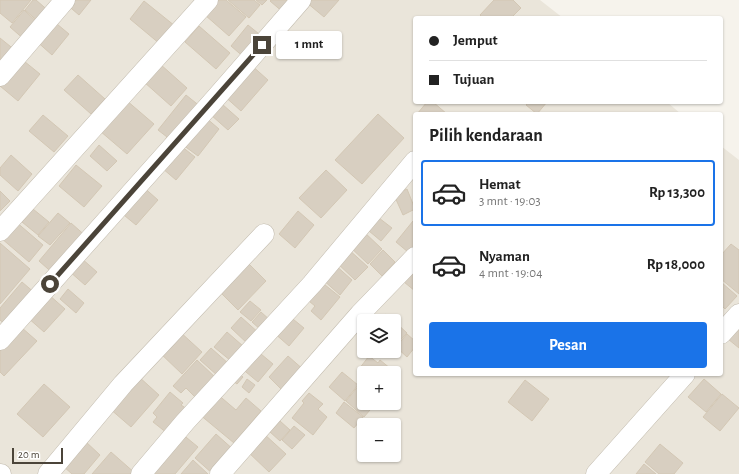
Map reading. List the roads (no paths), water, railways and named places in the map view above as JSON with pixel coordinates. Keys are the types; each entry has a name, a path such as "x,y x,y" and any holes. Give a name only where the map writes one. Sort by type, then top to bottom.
{"street":[{"path":"0,76 65,0"},
{"path":"0,231 208,0"},
{"path":"0,340 301,0"},
{"path":"141,474 185,422 312,284 413,163"},
{"path":"48,474 123,384 264,234"},
{"path":"220,474 360,314 413,259"},
{"path":"723,332 739,314"},
{"path":"596,474 683,376"}]}
